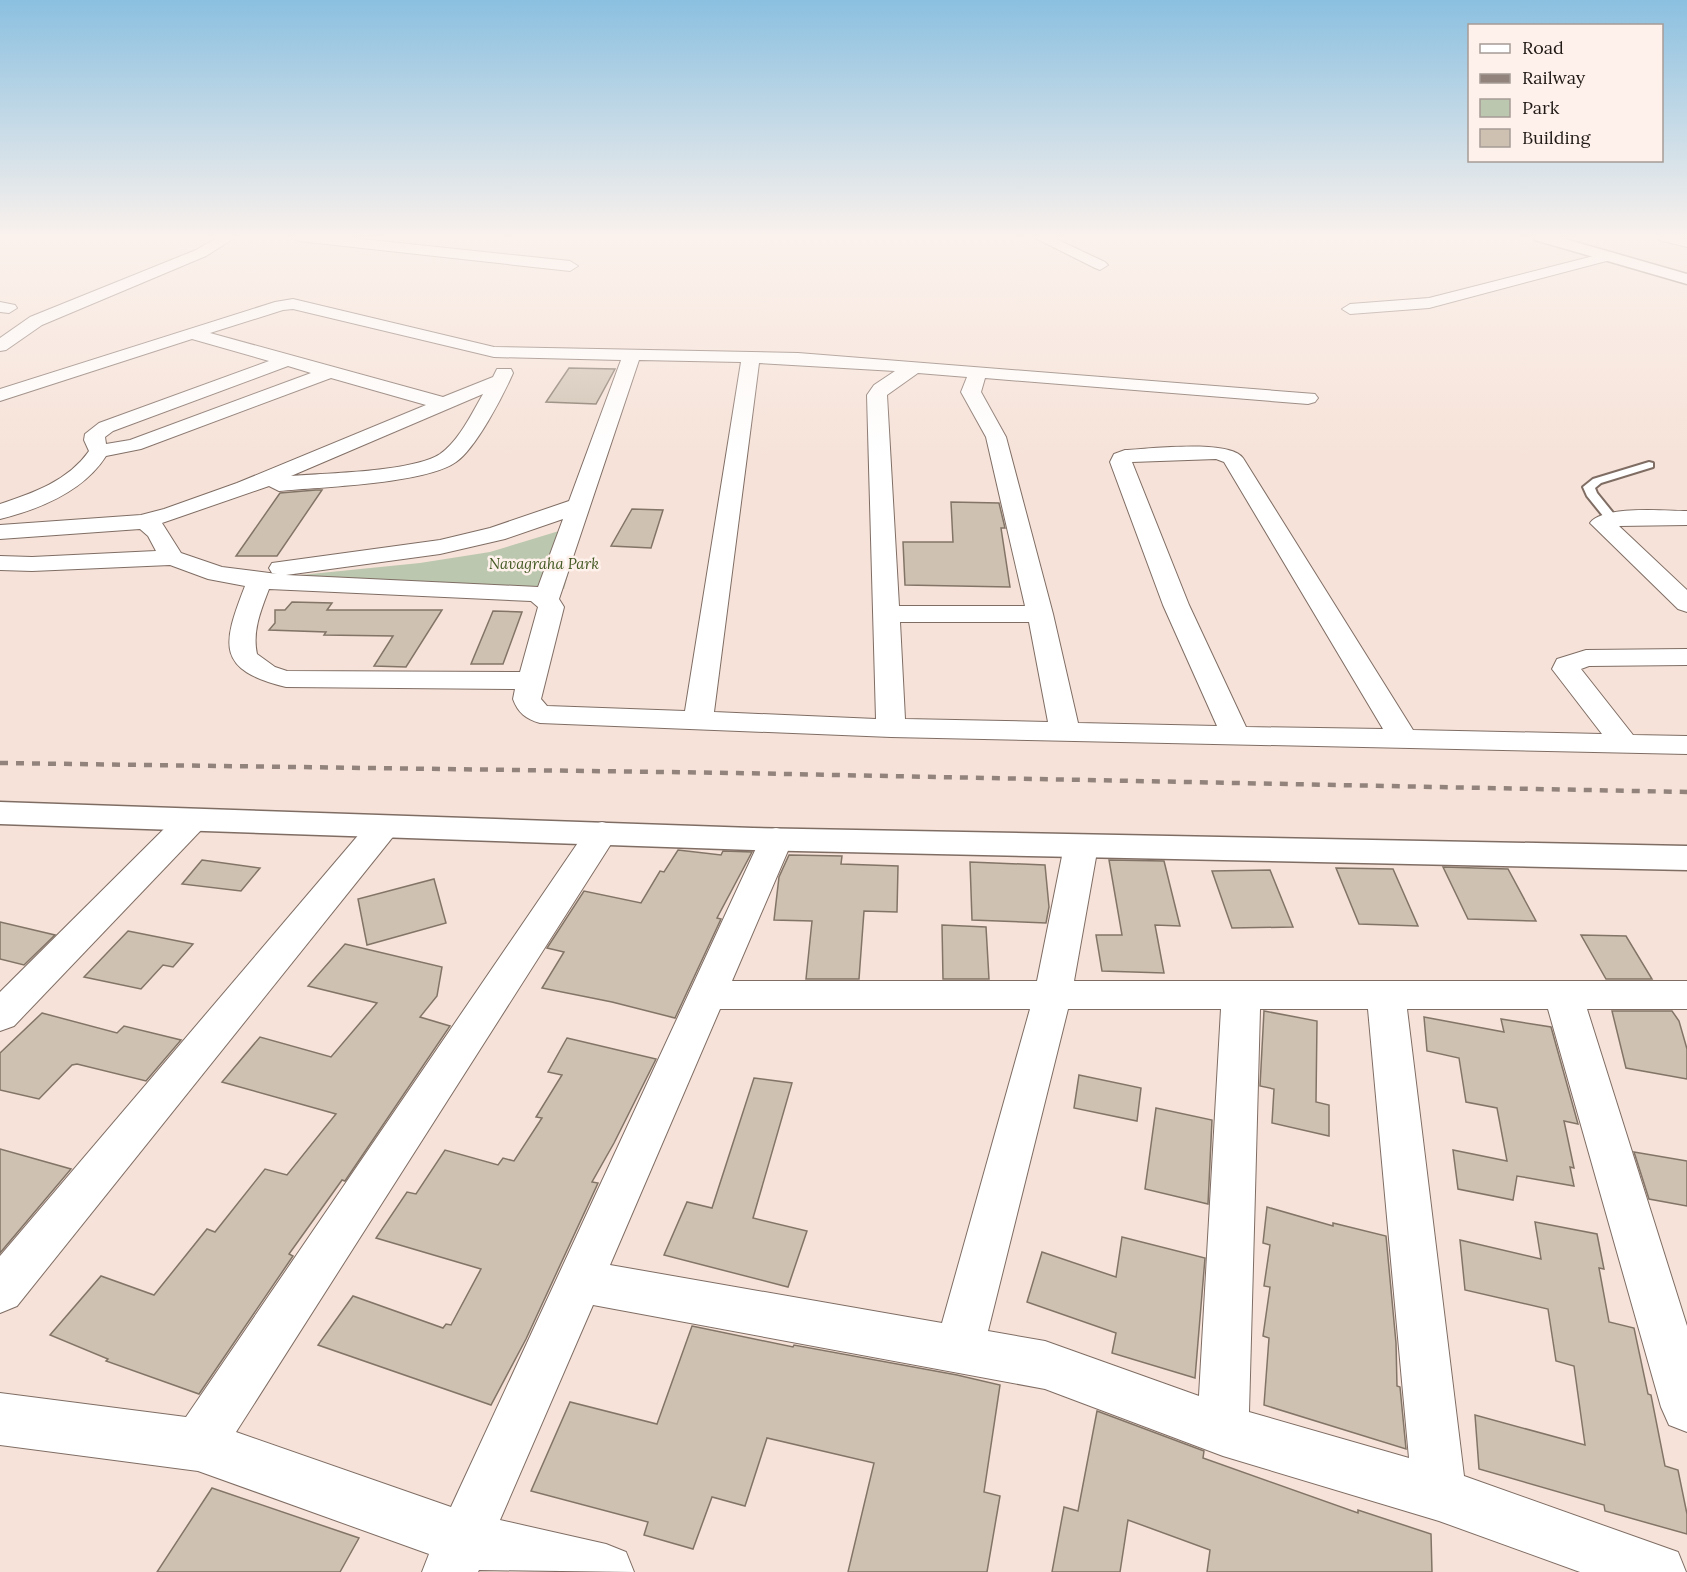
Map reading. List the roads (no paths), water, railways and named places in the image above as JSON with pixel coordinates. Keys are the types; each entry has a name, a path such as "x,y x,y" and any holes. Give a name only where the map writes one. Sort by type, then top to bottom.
{"street":[{"path":"0,346 36,321 62,310"},
{"path":"0,395 265,310"},
{"path":"324,310 478,350 751,356 1308,398"},
{"path":"193,334 442,403"},
{"path":"245,488 403,471 441,462 455,452 501,380 513,352"},
{"path":"546,599 632,354"},
{"path":"698,720 751,356"},
{"path":"99,451 94,440 95,434 106,427 288,360"},
{"path":"891,728 878,395 881,389 914,367"},
{"path":"0,512 59,488 86,470 99,451 134,445 330,372"},
{"path":"978,372 971,392 996,437 1040,614 1065,731"},
{"path":"0,532 141,522 172,514 245,488 501,380"},
{"path":"1235,734 1176,604 1121,462 1121,458 1125,456 1218,453 1232,458 1402,737"},
{"path":"217,574 343,561 440,547 497,534 580,505"},
{"path":"1687,518 1612,519 1602,523 1676,583 1687,604"},
{"path":"141,522 149,523 157,528 172,558"},
{"path":"0,562 32,564 172,558 217,574 259,581 536,594 546,599 551,607 527,699 530,707 540,714 891,728 1402,737 1687,745"},
{"path":"259,581 240,641 244,655 253,668 266,675 286,679 531,681"},
{"path":"887,614 1040,614"},
{"path":"1624,743 1566,669 1567,665 1586,658 1687,657"},
{"path":"5,817 193,819 776,839 1687,858"},
{"path":"0,1016 193,819"},
{"path":"0,1291 384,826"},
{"path":"198,1444 602,833"},
{"path":"457,1556 776,839"},
{"path":"959,1349 1053,995 1081,846"},
{"path":"706,995 1687,995"},
{"path":"1223,1430 1241,995"},
{"path":"1386,995 1439,1494"},
{"path":"1563,995 1687,1407"},
{"path":"580,1281 1045,1365 1223,1430 1439,1494 1658,1572"},
{"path":"0,1419 198,1444 457,1556 606,1572"}],"lane":[{"path":"1612,519 1591,494 1589,487 1597,481 1649,465"}],"railway":[{"path":"0,763 737,773 1687,792"}],"park label":[{"name":"Navagraha Park","path":"544,563"}]}
